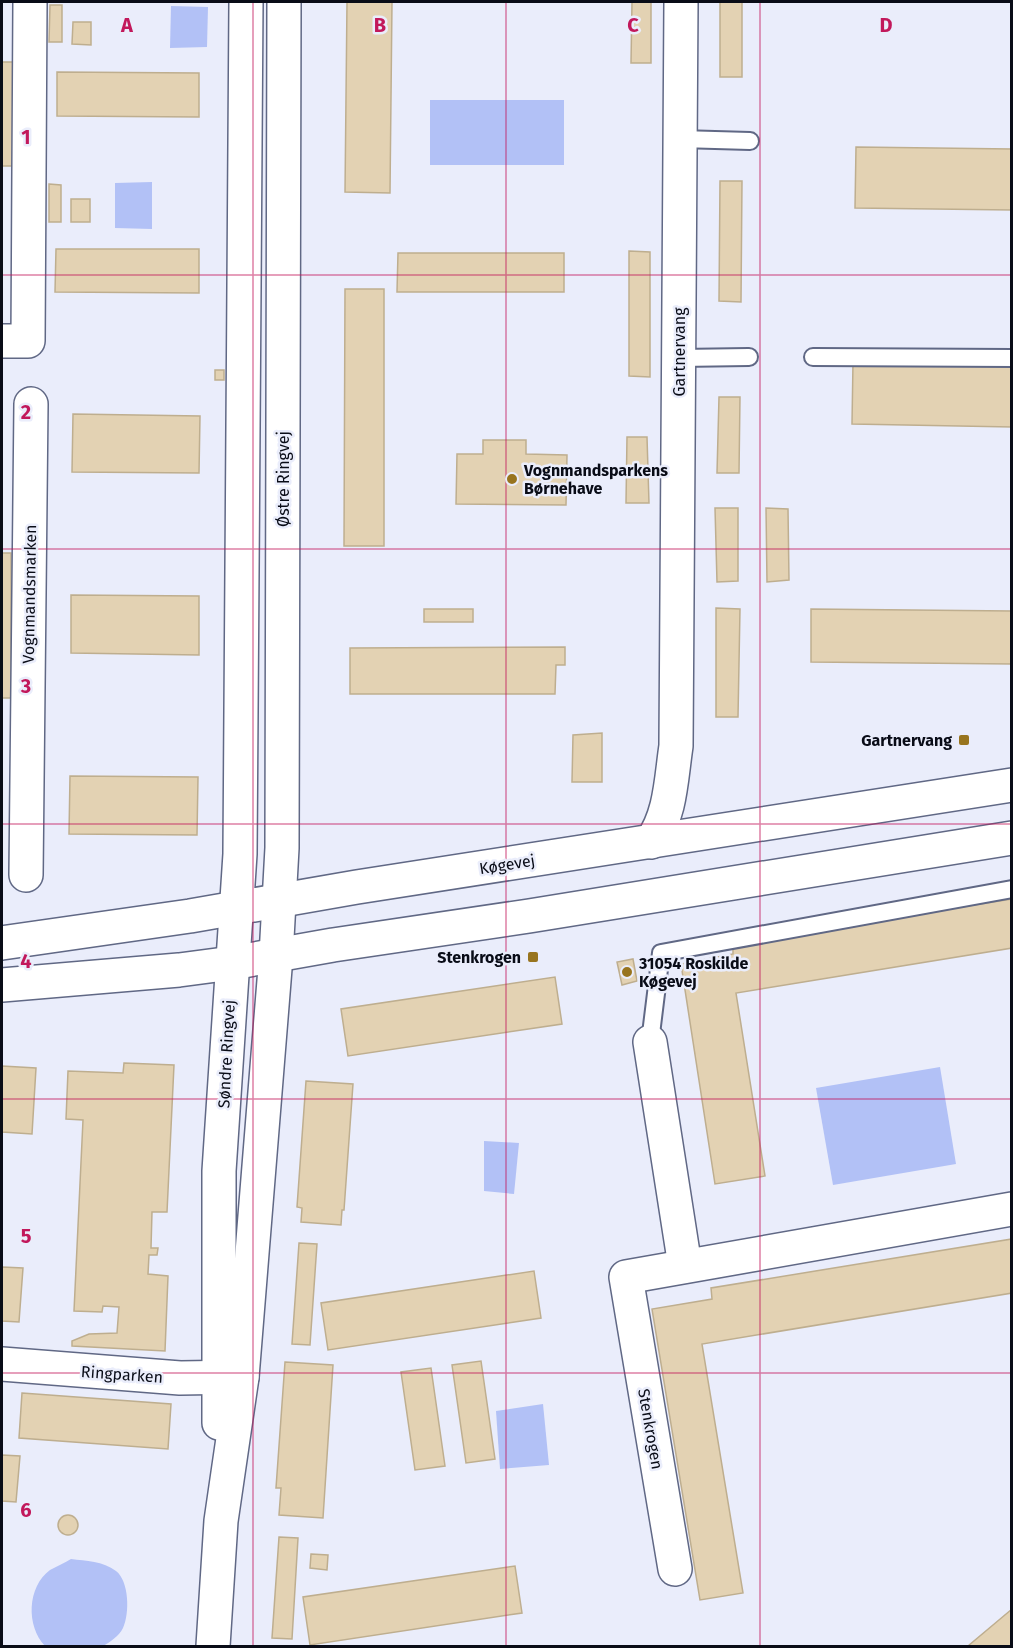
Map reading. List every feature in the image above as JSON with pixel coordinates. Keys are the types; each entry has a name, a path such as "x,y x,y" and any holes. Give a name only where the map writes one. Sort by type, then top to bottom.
{"street":[{"path":"2,341 28,341 30,2"},
{"name":"Søndre Ringvej","path":"230,1377 219,1172 240,854 246,2"},
{"name":"Østre Ringvej","path":"276,956 282,848 284,2"},
{"name":"Gartnervang","path":"651,842 662,827 666,813 676,746 681,2"},
{"name":"Vognmandsmarken","path":"26,875 14,820 31,404"},
{"name":"Køgevej","path":"2,943 1011,785"},
{"path":"2,985 179,970 232,963 1011,837"},
{"name":"Søndre Ringvej","path":"213,1647 230,1377 276,956"},
{"path":"650,1042 685,1266"},
{"name":"Stenkrogen","path":"675,1569 626,1277 1011,1209"},
{"name":"Ringparken","path":"2,1364 180,1378 230,1377"}],"lane":[{"path":"680,140 750,141"},
{"path":"679,358 749,357"},
{"path":"813,357 1011,358"},
{"path":"650,1042 661,952 1011,889"}],"shaded area":[{"path":"171,6 208,7 207,47 170,48"},
{"path":"430,100 564,100 564,165 430,165"},
{"path":"152,182 152,229 115,228 115,183"},
{"path":"940,1067 956,1164 833,1185 816,1088"},
{"path":"484,1141 519,1143 514,1194 484,1191"},
{"path":"543,1404 549,1465 500,1469 496,1411"},
{"path":"71,1559 106,1565 116,1571 124,1582 127,1598 125,1622 119,1634 103,1646 45,1646 35,1628 32,1607 37,1586 50,1570"}],"building":[{"path":"347,2 392,2 390,193 345,192"},
{"path":"632,2 651,2 651,63 631,63"},
{"path":"720,2 742,2 742,77 720,77"},
{"path":"50,5 62,5 62,42 49,42"},
{"path":"73,22 91,22 91,45 72,44"},
{"path":"2,62 13,62 13,166 2,166"},
{"path":"57,72 199,73 199,117 57,116"},
{"path":"856,147 1012,149 1012,210 855,208"},
{"path":"720,181 742,181 741,302 719,301"},
{"path":"49,184 61,185 61,222 49,222"},
{"path":"71,199 90,199 90,222 71,222"},
{"path":"56,249 199,249 199,293 55,292"},
{"path":"629,251 650,252 650,377 629,376"},
{"path":"398,253 564,253 564,292 397,292"},
{"path":"345,289 384,289 384,546 344,546"},
{"path":"853,362 1012,364 1012,427 852,424"},
{"path":"215,370 224,370 224,380 215,380"},
{"path":"719,397 740,397 739,473 717,473"},
{"path":"73,414 200,416 199,473 72,472"},
{"path":"627,437 647,437 649,503 626,503"},
{"name":"Vognmandsparkens Børnehave","path":"483,440 526,440 526,454 567,455 566,505 456,504 457,454 483,454"},
{"path":"715,508 738,508 738,581 717,582"},
{"path":"766,508 788,509 789,580 767,582"},
{"path":"2,553 11,553 11,698 2,698"},
{"path":"71,595 199,596 199,655 71,653"},
{"path":"716,608 740,609 738,717 716,717"},
{"path":"424,609 473,609 473,622 424,622"},
{"path":"811,609 1012,611 1012,664 811,662"},
{"path":"565,647 565,665 556,665 555,694 350,694 350,648"},
{"path":"602,733 602,782 572,782 573,735"},
{"path":"70,776 198,777 197,835 69,834"},
{"path":"1012,899 1012,948 736,993 765,1176 715,1184 681,964 733,954 733,943"},
{"name":"31054 Roskilde Køgevej","path":"633,959 637,981 622,985 617,962"},
{"path":"555,977 562,1024 348,1056 341,1009"},
{"path":"124,1063 174,1065 167,1212 152,1212 151,1248 158,1248 157,1255 149,1255 148,1274 168,1276 165,1351 72,1346 72,1341 89,1334 117,1333 119,1307 103,1306 102,1312 74,1311 83,1120 66,1119 68,1071 123,1073"},
{"path":"2,1066 36,1068 32,1134 2,1132"},
{"path":"306,1081 353,1084 341,1225 301,1222 302,1208 297,1207"},
{"path":"1012,1239 1012,1293 702,1344 743,1593 700,1600 652,1309 712,1299 711,1288"},
{"path":"299,1243 317,1244 310,1345 292,1344"},
{"path":"2,1267 23,1268 19,1322 2,1321"},
{"path":"534,1271 541,1318 328,1350 321,1303"},
{"path":"481,1361 495,1459 466,1463 452,1365"},
{"path":"285,1362 333,1365 323,1518 279,1515 281,1488 276,1488"},
{"path":"431,1368 445,1466 415,1470 401,1372"},
{"path":"22,1393 171,1404 168,1449 19,1438"},
{"path":"2,1455 20,1456 16,1502 2,1501"},
{"path":"64,1515 72,1515 78,1521 78,1529 72,1535 64,1535 58,1529 58,1521"},
{"path":"279,1537 298,1538 292,1639 272,1638"},
{"path":"311,1554 328,1555 327,1570 310,1568"},
{"path":"515,1566 522,1613 310,1645 303,1597"},
{"path":"1012,1609 1012,1646 968,1646"}],"place":[{"name":"Vognmandsparkens Børnehave","path":"512,479"},
{"name":"Gartnervang","path":"964,740"},
{"name":"Stenkrogen","path":"533,957"},
{"name":"31054 Roskilde Køgevej","path":"627,972"}]}
